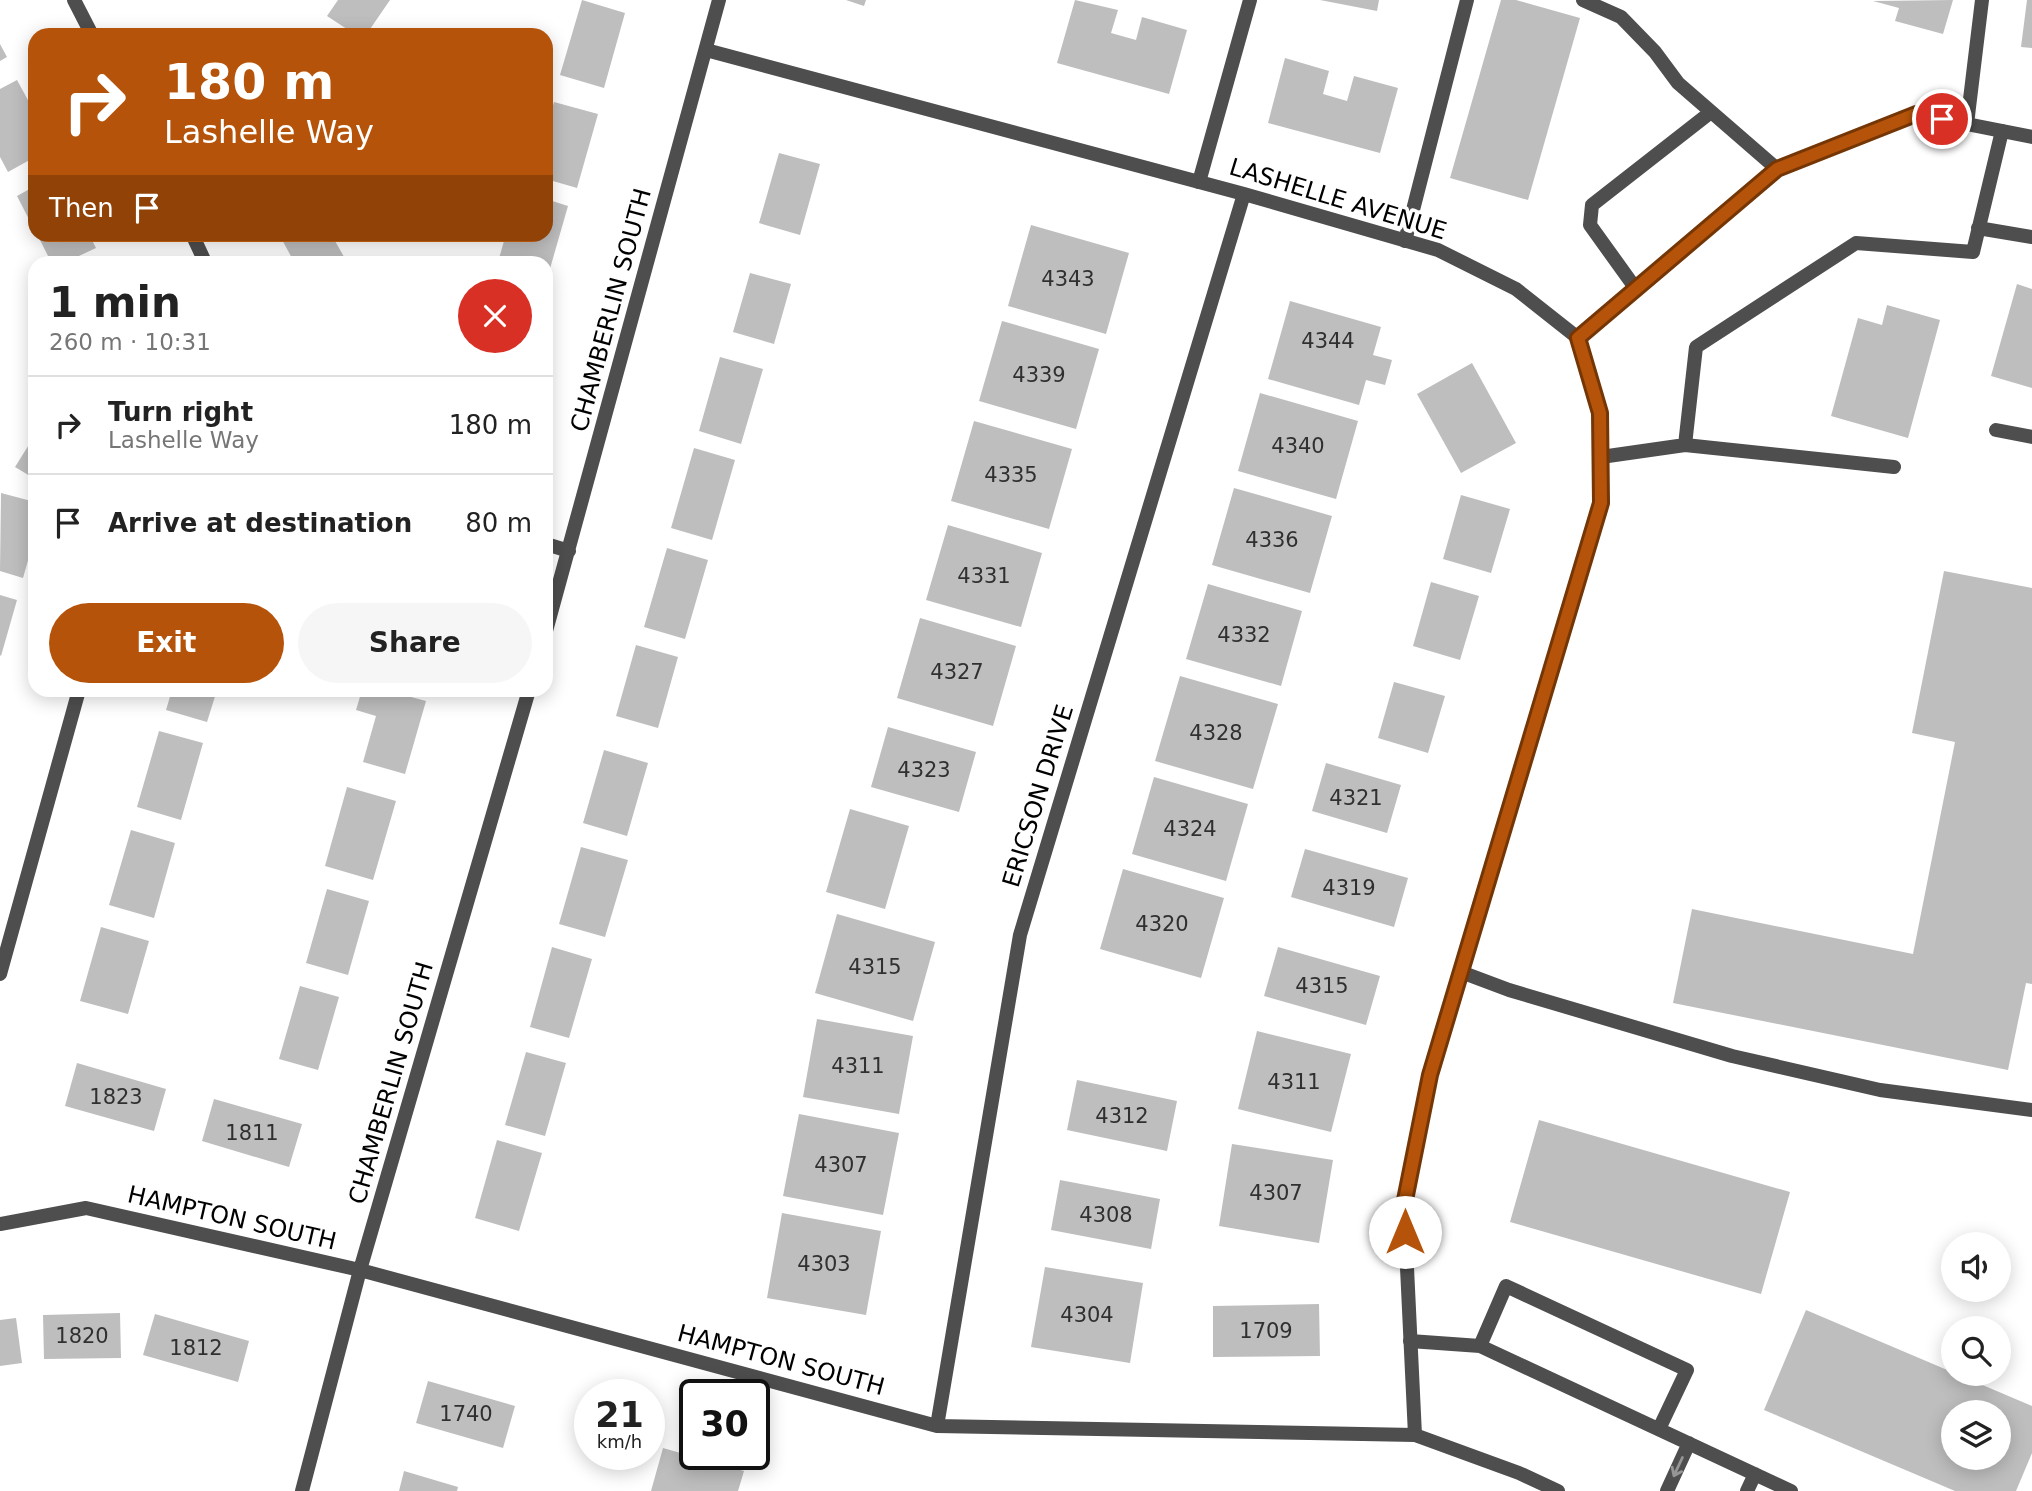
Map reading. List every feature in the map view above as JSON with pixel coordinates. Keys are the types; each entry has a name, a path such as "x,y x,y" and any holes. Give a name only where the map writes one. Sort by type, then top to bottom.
{"street":[{"name":"CHAMBERLIN SOUTH","path":"553,607 719,0"},
{"path":"1199,182 1250,0"},
{"path":"1405,241 1467,0"},
{"path":"1583,0 1621,17 1656,52 1678,83 1777,169"},
{"path":"1967,124 1982,0"},
{"path":"77,1 89,28"},
{"name":"LASHELLE AVENUE","path":"706,50 1244,194 1438,250 1516,289 1578,338"},
{"path":"1636,289 1590,225 1592,205 1711,112"},
{"path":"1415,1435 1404,1205 1430,1075 1601,503 1600,413 1578,338 1777,169 1916,114 2032,137"},
{"path":"1685,445 1696,347 1856,243 1973,251 2001,131"},
{"name":"ERICSON DRIVE","path":"937,1426 1020,934 1244,194"},
{"path":"1978,228 2032,237"},
{"path":"1996,430 2032,437"},
{"path":"1601,457 1685,445 1894,467"},
{"path":"553,546 569,551"},
{"path":"0,974 77,697"},
{"name":"CHAMBERLIN SOUTH","path":"302,1491 360,1270 527,697"},
{"path":"1461,972 1509,990 1732,1056 1880,1090 2032,1110"},
{"name":"HAMPTON SOUTH","path":"0,1224 86,1208 360,1270 937,1426 1415,1435 1519,1473 1558,1491"},
{"path":"1480,1346 1506,1286 1686,1370 1659,1429"},
{"path":"1410,1341 1480,1346 1791,1491"},
{"path":"1667,1491 1689,1443"},
{"path":"1747,1491 1755,1474"}],"building":[{"path":"338,0 390,0 371,28 345,28 327,16"},
{"path":"582,0 625,13 604,88 560,75"},
{"path":"846,0 866,0 864,6"},
{"path":"1075,0 1118,10 1111,33 1136,40 1142,17 1187,30 1169,94 1057,63"},
{"path":"1320,0 1379,0 1377,11"},
{"path":"1501,0 1516,0 1580,18 1528,200 1450,178"},
{"path":"1953,0 1943,34 1895,21 1899,8 1873,1"},
{"path":"2027,0 2032,0 2032,48 2021,47"},
{"path":"0,44 7,57 0,61"},
{"path":"1285,58 1329,71 1323,94 1347,101 1354,76 1398,88 1380,153 1268,123"},
{"path":"17,80 28,100 28,161 8,172 0,157 0,89"},
{"path":"554,102 598,114 577,188 553,181"},
{"path":"779,153 820,164 800,235 759,223"},
{"path":"28,190 28,217 17,196"},
{"path":"553,201 568,206 553,258 553,256 500,256 504,242 553,242"},
{"path":"1031,225 1129,253 1106,334 1008,306"},
{"path":"41,242 93,242 96,248 79,256 48,256"},
{"path":"283,242 336,242 344,256 291,256"},
{"path":"750,273 791,284 774,344 733,332"},
{"path":"2017,284 2032,289 2032,388 1991,376"},
{"path":"1290,301 1381,327 1373,355 1392,360 1385,385 1366,380 1359,405 1268,379"},
{"path":"1887,305 1940,320 1908,438 1831,416 1858,318 1882,325"},
{"path":"1002,321 1099,349 1076,429 979,401"},
{"path":"720,357 763,369 741,444 699,431"},
{"path":"1472,363 1516,443 1461,473 1417,394"},
{"path":"1260,393 1358,421 1336,499 1238,471"},
{"path":"974,421 1072,449 1049,529 951,501"},
{"path":"28,446 28,475 15,467"},
{"path":"694,448 735,460 712,540 671,528"},
{"path":"1234,488 1332,516 1310,593 1212,565"},
{"path":"1,493 28,500 28,560 23,578 0,571"},
{"path":"1461,495 1510,509 1491,573 1443,559"},
{"path":"948,525 1042,553 1021,627 926,600"},
{"path":"667,548 708,560 685,639 644,627"},
{"path":"1944,571 2032,588 2032,984 2026,983 2008,1070 1673,1003 1692,909 1913,954 1955,742 1912,733"},
{"path":"1431,582 1479,596 1460,660 1413,646"},
{"path":"1208,584 1302,611 1281,686 1186,659"},
{"path":"0,595 17,600 1,656 0,655"},
{"path":"920,618 1016,646 993,726 897,698"},
{"path":"636,645 678,657 658,728 616,716"},
{"path":"1180,676 1278,704 1253,789 1155,761"},
{"path":"1394,682 1445,696 1428,753 1378,738"},
{"path":"170,697 215,697 207,722 166,710"},
{"path":"360,697 411,697 426,701 405,774 363,762 376,716 356,710"},
{"path":"888,727 976,752 959,812 871,787"},
{"path":"159,731 203,743 181,820 137,807"},
{"path":"604,750 648,763 627,836 583,823"},
{"path":"1326,763 1401,785 1387,833 1312,811"},
{"path":"1154,777 1248,804 1226,881 1132,854"},
{"path":"347,787 396,801 373,880 325,866"},
{"path":"850,809 909,826 885,909 826,892"},
{"path":"131,830 175,843 154,918 109,905"},
{"path":"581,847 628,860 605,937 559,924"},
{"path":"1305,849 1408,878 1394,927 1291,897"},
{"path":"1123,869 1224,898 1201,978 1100,949"},
{"path":"327,889 369,901 348,975 306,963"},
{"path":"837,914 935,942 913,1021 815,993"},
{"path":"101,927 149,941 128,1014 80,1001"},
{"path":"552,947 592,959 569,1038 530,1027"},
{"path":"1278,947 1380,976 1366,1025 1264,996"},
{"path":"300,986 339,997 318,1070 279,1059"},
{"path":"817,1019 913,1036 899,1114 803,1097"},
{"path":"1257,1031 1351,1054 1331,1132 1238,1109"},
{"path":"526,1052 566,1063 545,1136 505,1125"},
{"path":"77,1063 166,1089 154,1131 65,1106"},
{"path":"1077,1080 1177,1101 1167,1151 1067,1130"},
{"path":"214,1099 302,1124 289,1167 202,1141"},
{"path":"799,1114 899,1133 883,1215 783,1196"},
{"path":"1539,1120 1790,1192 1761,1294 1510,1222"},
{"path":"497,1140 542,1153 519,1231 475,1218"},
{"path":"1232,1144 1333,1160 1319,1243 1219,1226"},
{"path":"1060,1180 1160,1199 1151,1249 1051,1230"},
{"path":"782,1213 881,1231 866,1315 767,1298"},
{"path":"1045,1267 1143,1283 1130,1363 1031,1347"},
{"path":"1319,1304 1320,1356 1213,1357 1213,1306"},
{"path":"1806,1310 1941,1367 1941,1386 1985,1386 2032,1406 2032,1453 2016,1491 1955,1491 1764,1410"},
{"path":"120,1313 121,1358 44,1359 43,1315"},
{"path":"155,1314 249,1341 238,1382 143,1355"},
{"path":"16,1318 22,1363 0,1366 0,1320"},
{"path":"428,1381 515,1406 503,1448 416,1423"},
{"path":"665,1449 679,1453 679,1470 744,1471 738,1491 651,1491 657,1470 665,1470"},
{"path":"404,1471 458,1487 457,1491 399,1491"}],"route":[{"path":"1405,1232 1404,1205 1430,1075 1601,503 1600,413 1578,338 1777,169 1916,114 1942,119"}]}
